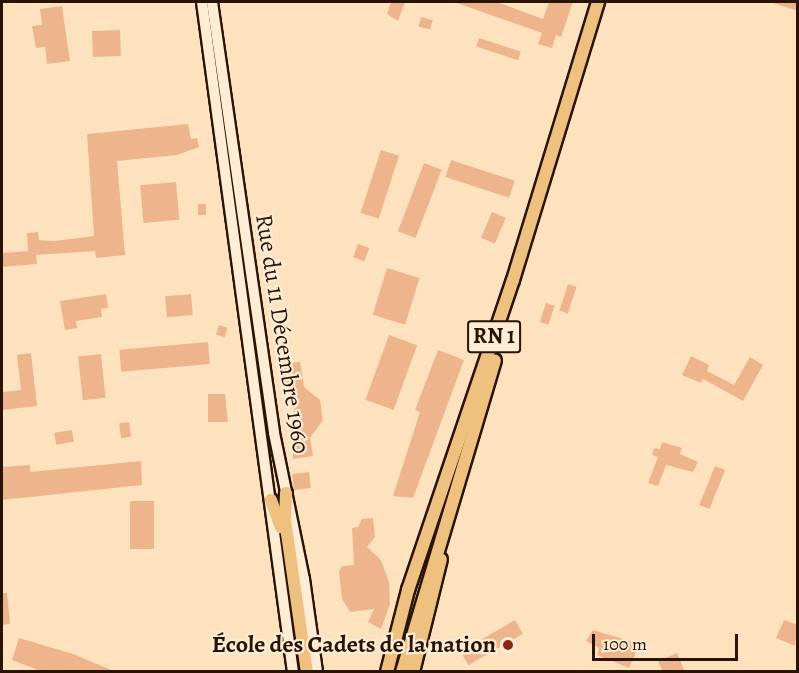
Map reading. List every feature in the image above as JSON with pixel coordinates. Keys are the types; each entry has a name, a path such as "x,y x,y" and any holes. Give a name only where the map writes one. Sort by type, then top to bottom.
{"main road":[{"name":"Rue du 11 Décembre 1960","path":"202,2 271,500 292,672"},
{"name":"Rue du 11 Décembre 1960","path":"212,2 274,433 304,579 317,672"},
{"name":"RN 1","path":"387,672 408,590 438,508 598,2"},
{"name":"RN 1","path":"413,672 452,502 605,2"},
{"path":"286,493 285,520 307,672"},
{"path":"271,500 282,527 300,672"},
{"path":"402,672 452,502"},
{"path":"397,672 435,538 438,508"}],"building":[{"path":"391,2 405,2 398,21 387,14"},
{"path":"454,2 497,2 543,19 549,2 573,2 561,37 556,35 552,48 538,44 542,33"},
{"path":"798,2 798,11 773,3"},
{"path":"62,6 70,61 47,64 45,47 36,48 32,26 42,25 40,9"},
{"path":"421,17 433,20 430,30 419,27"},
{"path":"120,30 121,56 93,57 92,31"},
{"path":"479,38 521,52 518,60 476,47"},
{"path":"188,124 191,139 197,138 199,147 177,155 117,161 125,255 96,258 95,251 36,255 37,264 2,267 2,253 28,251 27,233 38,232 39,240 54,241 94,236 87,134"},
{"path":"381,150 399,156 379,219 361,213"},
{"path":"451,160 515,181 509,198 445,177"},
{"path":"424,163 442,170 416,238 398,231"},
{"path":"176,182 179,220 143,223 140,185"},
{"path":"198,204 206,204 206,215 198,215"},
{"path":"492,212 506,218 495,244 481,238"},
{"path":"358,244 369,248 364,261 353,257"},
{"path":"387,268 420,278 405,325 373,315"},
{"path":"568,284 577,287 568,313 559,311"},
{"path":"106,294 108,308 101,309 102,317 76,321 77,328 65,330 60,301"},
{"path":"191,294 193,315 167,317 165,296"},
{"path":"546,303 555,306 548,325 540,322"},
{"path":"219,325 228,328 224,337 216,335"},
{"path":"389,335 417,345 394,410 365,400"},
{"path":"208,342 210,364 121,372 119,350"},
{"path":"438,350 464,360 413,498 393,496 420,412 415,410"},
{"path":"31,353 37,406 2,410 2,392 21,390 17,355"},
{"path":"101,354 106,398 83,400 78,356"},
{"path":"691,356 709,365 707,371 734,385 750,357 763,365 743,401 703,379 701,383 682,375"},
{"path":"300,362 304,387 320,400 323,420 310,438 313,456 293,459 293,439 297,438 300,425 293,413 298,401 292,398 292,389 287,389 282,364"},
{"path":"208,394 225,394 228,422 208,422"},
{"path":"129,422 131,437 121,438 119,423"},
{"path":"72,430 74,442 56,445 54,433"},
{"path":"662,442 682,448 680,454 698,462 693,472 666,465 658,486 648,483 658,457 652,455 654,448 660,449"},
{"path":"141,461 142,485 2,500 2,467 30,465 30,472"},
{"path":"715,466 725,470 709,509 699,505"},
{"path":"309,472 311,488 294,490 292,474"},
{"path":"130,501 154,501 154,549 130,549"},
{"path":"373,518 375,537 367,547 381,560 389,582 390,604 381,629 368,622 374,609 350,612 342,599 339,572 342,566 354,565 352,528 358,527 362,519"},
{"path":"2,593 7,593 10,624 2,625"},
{"path":"515,620 523,634 468,665 460,652"},
{"path":"784,620 798,625 795,646 776,638"},
{"path":"593,630 640,644 629,668 597,655 599,648 586,641"},
{"path":"19,638 73,654 116,672 43,672 12,660"},
{"path":"677,653 685,672 663,672 658,661"}],"place":[{"name":"École des Cadets de la nation","path":"508,645"}]}
